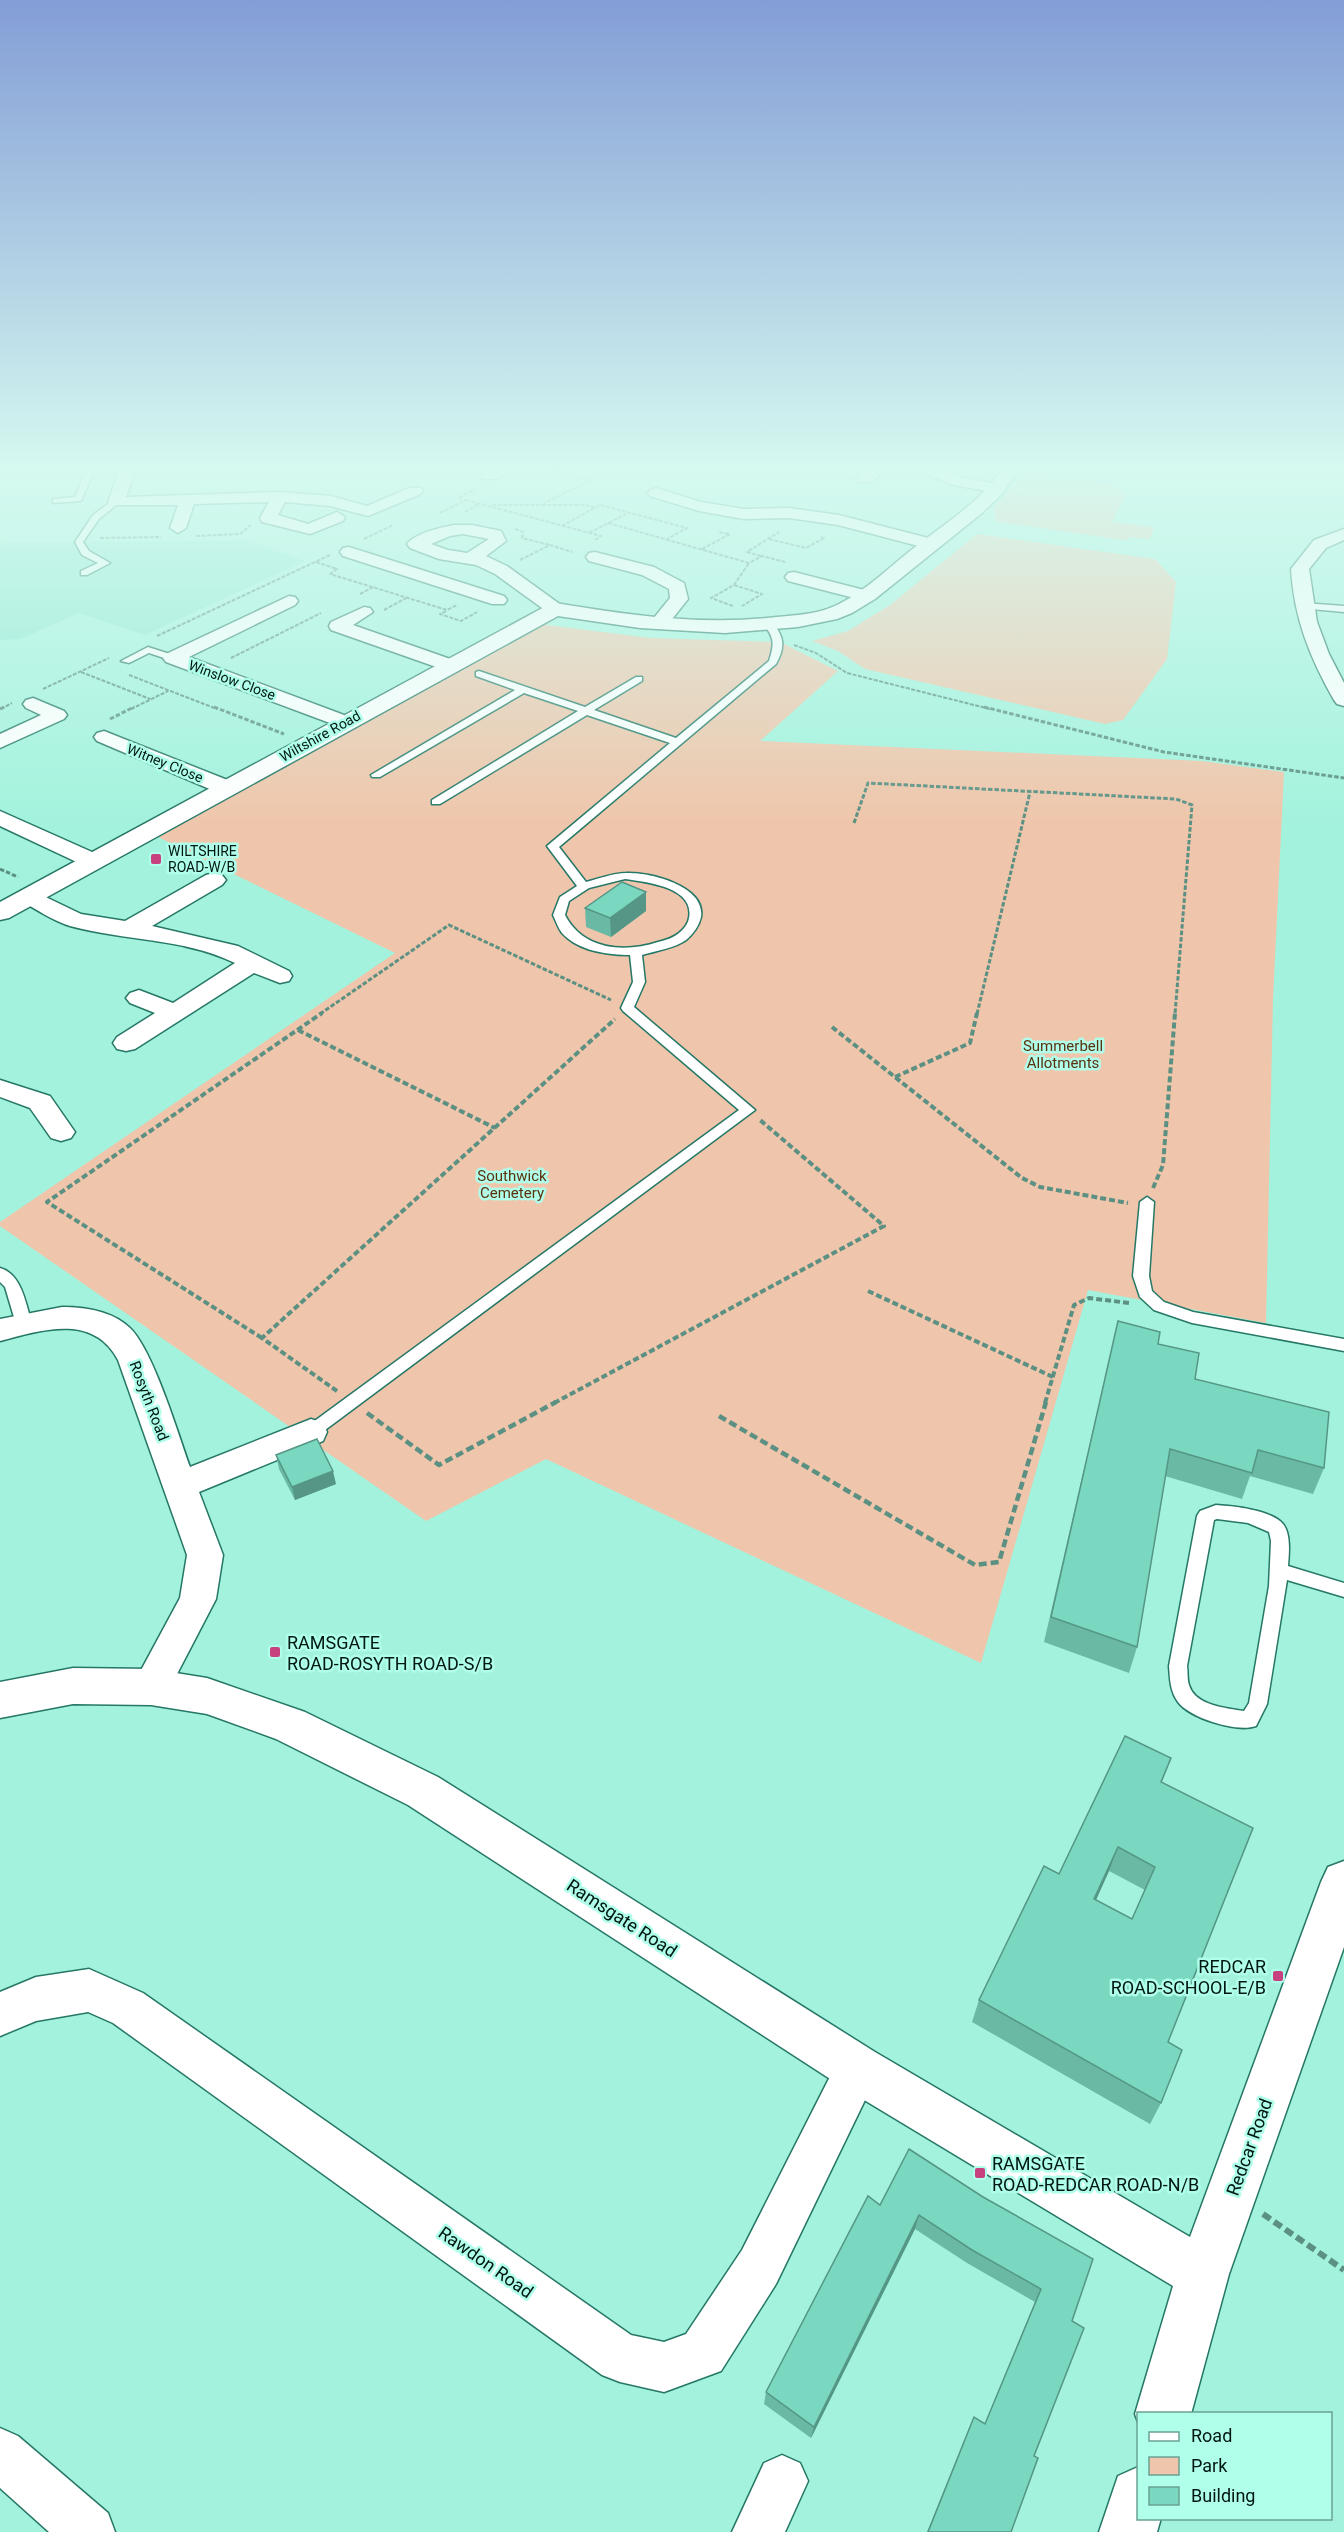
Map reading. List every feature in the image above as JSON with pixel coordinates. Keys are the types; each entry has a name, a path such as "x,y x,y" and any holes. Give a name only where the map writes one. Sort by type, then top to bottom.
{"street":[{"path":"456,586 498,600"},
{"path":"523,586 555,609 628,622 697,627 744,627 774,633 844,609 878,586"},
{"path":"658,624 680,599 676,586"},
{"path":"827,586 866,596"},
{"path":"1301,586 1303,606 1323,666 1344,700"},
{"name":"Winslow Close","path":"173,658 289,601"},
{"path":"328,619 361,604"},
{"name":"Wiltshire Road","path":"0,912 555,609"},
{"path":"328,619 449,665"},
{"name":"Winslow Close","path":"173,658 345,722"},
{"path":"0,742 57,715 31,698"},
{"name":"Witney Close","path":"104,738 227,788"},
{"path":"0,818 93,861"},
{"path":"129,929 214,880"},
{"path":"29,896 75,920 129,929 229,951 280,976"},
{"path":"126,1043 253,963"},
{"path":"139,998 174,1012"},
{"path":"0,1088 40,1102 61,1132"},
{"name":"Rosyth Road","path":"12,1327 63,1316 95,1322 119,1336 134,1360 205,1555 198,1599 151,1687"},
{"path":"180,1485 311,1432"},
{"name":"Ramsgate Road","path":"0,1700 73,1686 151,1687 207,1696 290,1725 423,1791 858,2069 1203,2274"},
{"name":"Redcar Road","path":"1164,2412 1203,2274 1343,1886"},
{"name":"Rawdon Road","path":"0,2014 36,2000 89,1990 128,2008 620,2357 664,2367 703,2353 753,2277 858,2069"},
{"path":"0,2454 89,2532"},
{"path":"758,2532 782,2481"},
{"path":"1128,2532 1137,2500"}],"lane":[{"path":"1303,606 1344,609"},
{"path":"583,886 554,846 773,662 774,633"},
{"path":"122,657 148,650 173,658"},
{"path":"479,674 677,742"},
{"path":"436,802 639,679"},
{"path":"376,775 523,689"},
{"path":"625,876 668,883 684,892 694,903 696,916 691,928 678,940 659,948 636,952 613,952 592,947 575,940 563,930 558,918 560,906 569,895 583,886 603,879 625,876"},
{"path":"311,1432 748,1110 627,1008 639,982 636,952"},
{"path":"1147,1204 1141,1276 1145,1293 1160,1306 1192,1317 1344,1345"},
{"path":"0,1273 12,1285 12,1327"},
{"path":"1215,1512 1230,1512 1267,1522 1276,1528 1280,1541 1279,1570 1258,1704 1249,1719 1228,1718 1190,1704 1180,1689 1178,1666 1206,1516 1215,1512"},
{"path":"1279,1570 1344,1590"}],"path":[{"path":"149,639 262,586"},
{"path":"361,604 375,586"},
{"path":"375,586 447,610"},
{"path":"732,586 711,598 746,610 732,619 741,619 744,627"},
{"path":"738,586 762,594 738,608"},
{"path":"480,594 441,614 461,621 498,600"},
{"path":"206,670 328,619"},
{"path":"774,633 816,653 847,673 1164,752 1344,778"},
{"path":"0,709 31,698 97,664 122,657"},
{"path":"97,664 107,667"},
{"path":"80,672 150,699"},
{"path":"128,675 307,743"},
{"path":"104,738 101,724 168,691"},
{"path":"832,1027 1022,1178 1040,1187 1147,1204 1162,1165 1192,805 1176,799 868,783 854,823"},
{"path":"895,1077 970,1043 1030,792"},
{"path":"262,1338 627,1008 449,925 47,1202 262,1338 439,1465 884,1226 748,1110"},
{"path":"298,1030 495,1128"},
{"path":"868,1291 1053,1377"},
{"path":"719,1416 975,1565 999,1562 1074,1305 1089,1298 1160,1306"},
{"path":"1233,2193 1344,2270"}],"shaded area":[{"path":"0,586 251,586 145,635 79,613 20,639 0,640"}],"green space":[{"path":"913,586 1176,586 1167,659 1123,720 1105,724 865,669 838,651 812,641 848,631 890,605"},
{"path":"539,624 650,638 780,642 838,671 760,741 1202,761 1284,772 1273,999 1266,1323 1088,1290 981,1663 546,1459 426,1521 0,1226 0,1222 395,953 154,835"}],"building":[{"path":"622,882 646,892 610,918 585,908"},
{"path":"1118,1321 1160,1332 1158,1344 1199,1353 1195,1379 1329,1412 1324,1468 1258,1450 1252,1473 1170,1449 1137,1647 1051,1617"},
{"path":"317,1439 333,1471 292,1487 276,1455"},
{"path":"1125,1736 1171,1758 1161,1782 1253,1828 1168,2042 1182,2050 1161,2103 979,2000 1044,1866 1059,1874","holes":["1118,1847 1155,1867 1132,1919 1094,1899"]},
{"path":"909,2149 983,2197 1093,2259 1072,2321 1084,2328 1034,2456 1038,2458 1011,2532 928,2532 974,2417 985,2424 1041,2289 972,2250 919,2215 814,2427 766,2392 868,2196 880,2205"}],"place":[{"name":"WILTSHIRE ROAD-W/B","path":"156,859"},
{"name":"RAMSGATE ROAD-ROSYTH ROAD-S/B","path":"275,1652"},
{"name":"REDCAR ROAD-SCHOOL-E/B","path":"1278,1976"},
{"name":"RAMSGATE ROAD-REDCAR ROAD-N/B","path":"980,2173"}],"park label":[{"name":"Summerbell Allotments","path":"1063,1054"},
{"name":"Southwick Cemetery","path":"512,1184"}]}
